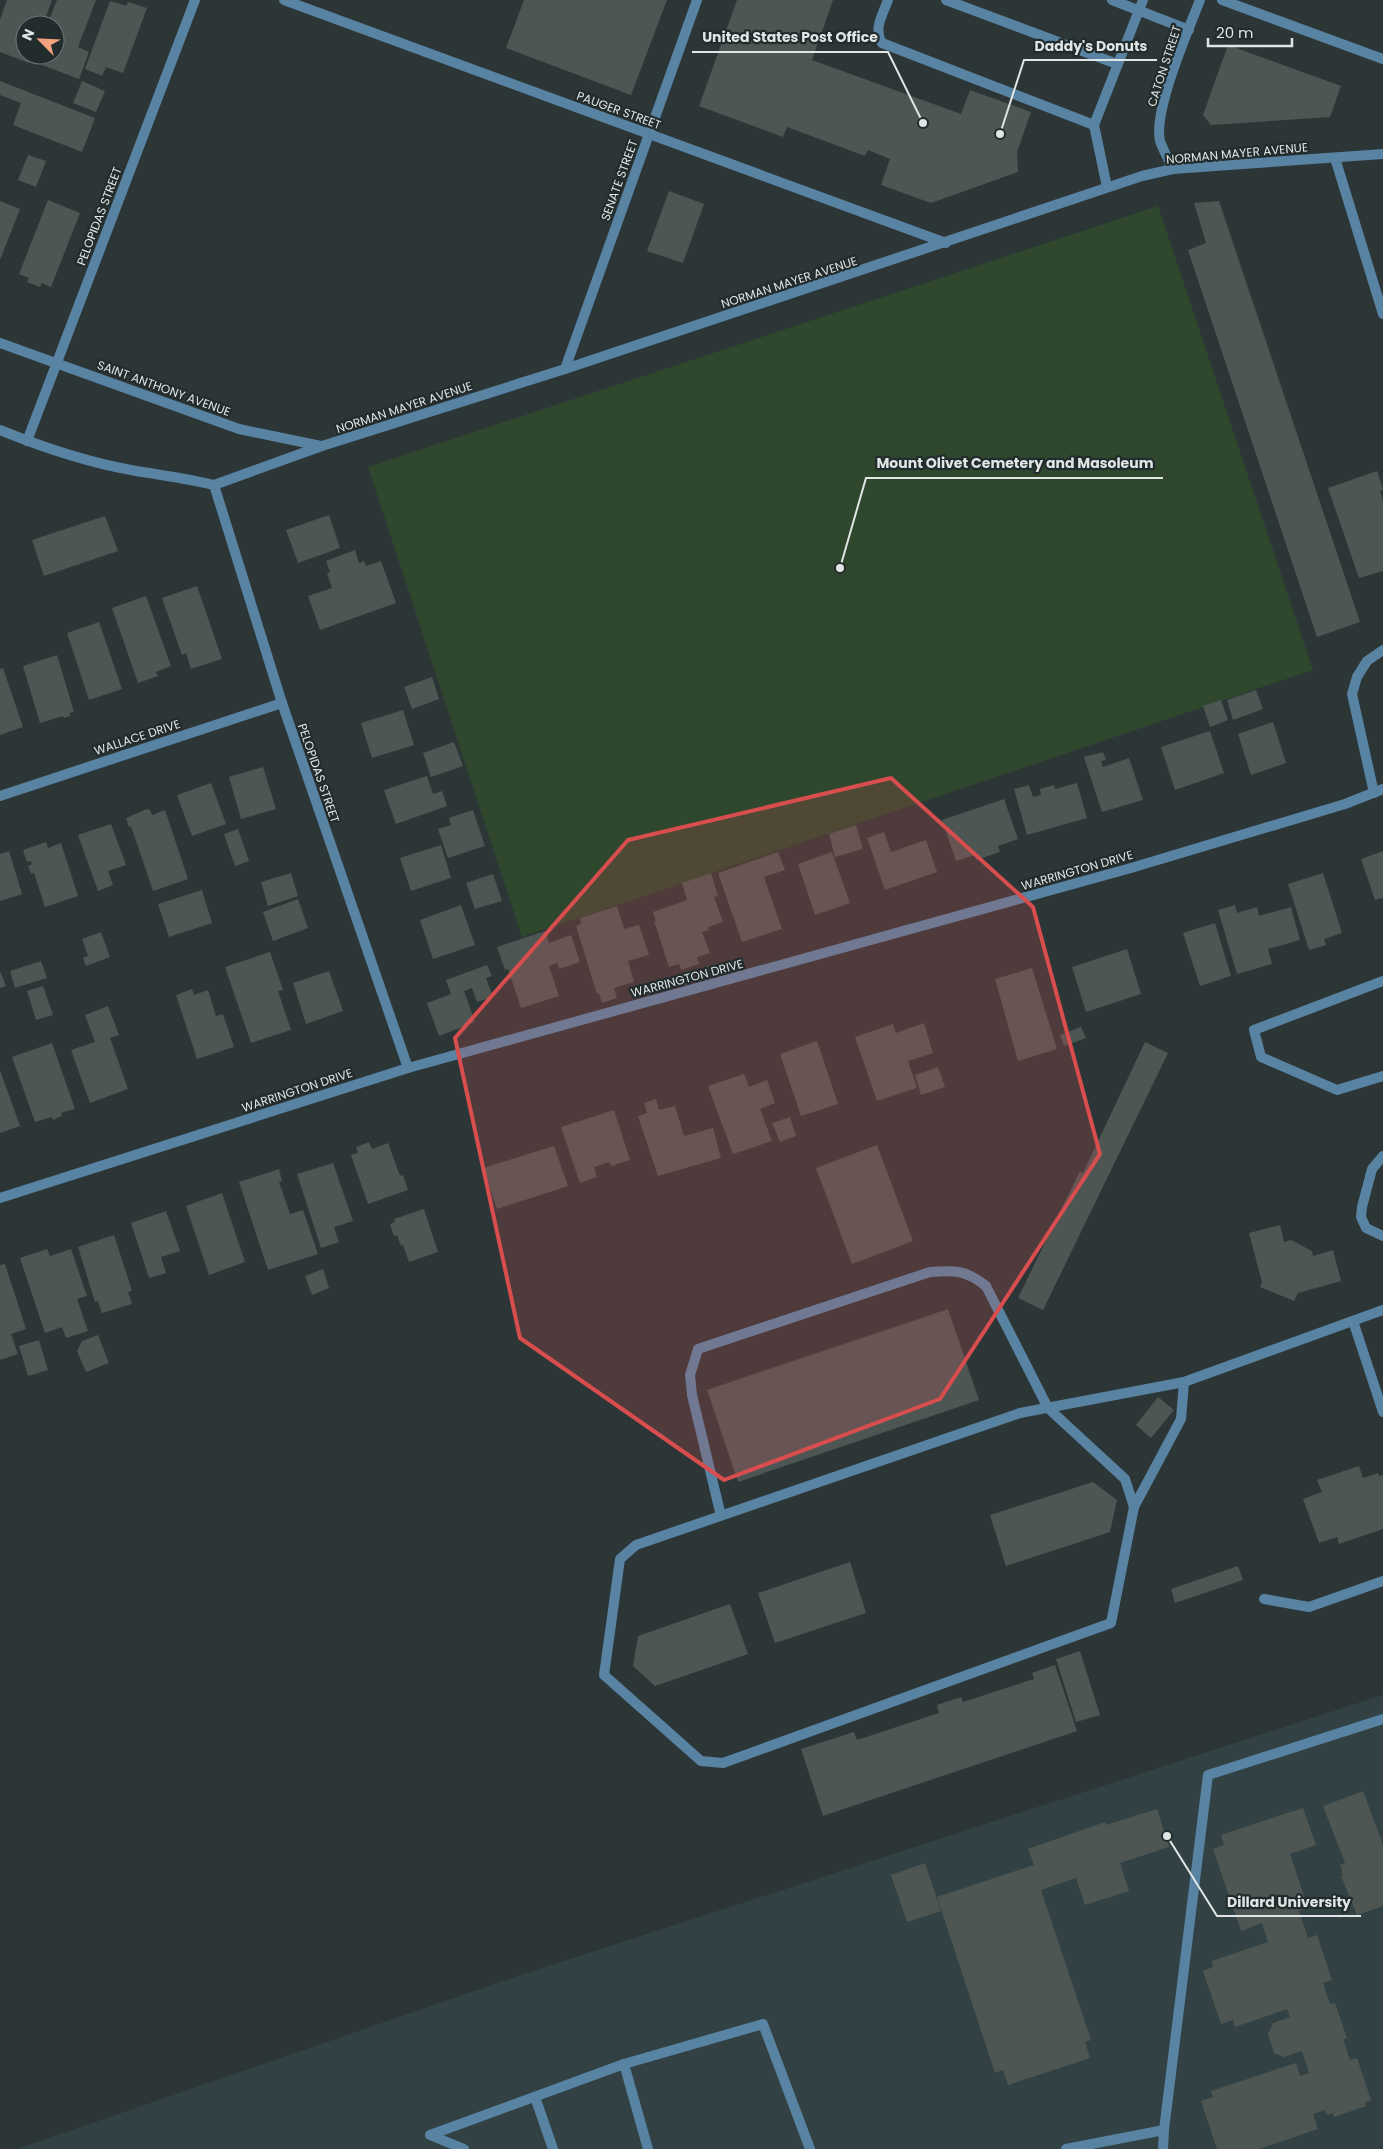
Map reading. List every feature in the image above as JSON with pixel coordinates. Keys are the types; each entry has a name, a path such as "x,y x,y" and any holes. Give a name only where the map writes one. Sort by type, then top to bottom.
{"street":[{"name":"PELOPIDAS STREET","path":"27,441 194,0"},
{"name":"PAUGER STREET","path":"284,0 946,243"},
{"name":"SENATE STREET","path":"564,369 697,0"},
{"path":"888,0 877,34 882,43 1094,125"},
{"path":"946,0 1117,64"},
{"path":"1112,0 1189,30"},
{"path":"1107,187 1094,125 1143,0"},
{"name":"CATON STREET","path":"1173,169 1160,140 1160,120 1167,91 1200,0"},
{"path":"1222,0 1383,59"},
{"name":"NORMAN MAYER AVENUE","path":"214,485 322,446 564,369 946,243 1107,187 1173,169 1383,154"},
{"path":"1335,158 1383,314"},
{"name":"SAINT ANTHONY AVENUE","path":"0,343 239,429 322,446"},
{"path":"0,430 27,441 98,463 131,470 177,476 214,485"},
{"name":"PELOPIDAS STREET","path":"214,485 282,703 408,1068"},
{"path":"1379,791 1352,694 1357,677 1367,661 1383,650"},
{"name":"WALLACE DRIVE","path":"0,796 282,703"},
{"name":"WARRINGTON DRIVE","path":"0,1198 408,1068 1131,868 1336,807 1379,791"},
{"path":"1383,982 1254,1030 1261,1057 1337,1090 1383,1076"},
{"path":"1383,1156 1372,1169 1361,1216 1366,1228 1383,1236"},
{"path":"721,1516 692,1394 690,1375 698,1349 930,1272 954,1270 972,1275 986,1286 1048,1408 1125,1479 1134,1507"},
{"path":"1184,1382 1181,1419 1134,1507 1111,1623 723,1764 701,1761 604,1675 620,1559 636,1545 1020,1413 1184,1382 1383,1310"},
{"path":"1353,1322 1383,1412"},
{"path":"1264,1599 1309,1607 1383,1581"},
{"path":"1163,2149 1208,1775 1383,1719"},
{"path":"464,2149 430,2135 624,2064 763,2024 810,2149"},
{"path":"624,2064 648,2149"},
{"path":"535,2097 553,2149"},
{"path":"1066,2149 1164,2130"}],"highlighted area":[{"path":"891,778 1033,907 1100,1154 940,1399 724,1480 520,1338 455,1038 628,840"}],"shaded area":[{"path":"1383,1695 1383,2149 17,2149 518,1976"}],"green space":[{"path":"1158,206 1313,670 522,937 368,467"}],"building":[{"path":"7,0 52,0 47,15 15,15 15,58 0,52 0,20"},
{"path":"57,0 96,0 78,47 89,52 79,79 42,65 65,65 65,15 51,15"},
{"path":"524,0 667,0 631,95 506,48"},
{"path":"737,0 833,0 812,60 961,114 970,90 1031,112 1017,152 1018,172 931,203 881,185 890,159 868,150 865,156 787,127 783,137 699,106"},
{"path":"110,1 126,6 128,2 147,8 123,73 106,67 102,76 85,69"},
{"path":"1228,45 1341,86 1330,117 1211,125 1203,115"},
{"path":"0,81 95,118 82,152 13,125 21,103 0,95"},
{"path":"82,81 105,91 96,112 73,103"},
{"path":"28,155 46,161 36,187 18,180"},
{"path":"669,191 704,204 683,263 647,251"},
{"path":"48,200 80,213 51,287 42,283 40,287 27,282 29,278 19,274"},
{"path":"0,201 20,209 0,260"},
{"path":"1219,201 1360,622 1317,637 1188,250 1206,243 1194,203"},
{"path":"1377,471 1383,489 1380,491 1383,501 1383,571 1359,578 1328,488"},
{"path":"329,515 340,548 298,563 286,530"},
{"path":"105,516 118,551 44,576 32,540"},
{"path":"355,550 359,563 364,561 366,566 381,561 396,603 320,630 308,596 332,588 327,573 330,572 326,561"},
{"path":"197,586 222,659 191,669 186,653 182,655 162,598"},
{"path":"146,596 171,666 156,672 158,676 138,683 112,608"},
{"path":"99,622 122,689 89,700 67,633"},
{"path":"57,655 74,712 69,713 71,716 64,718 63,716 40,723 23,666"},
{"path":"3,668 23,727 0,735 0,669"},
{"path":"432,677 439,699 412,709 404,687"},
{"path":"1256,690 1263,709 1233,720 1227,700"},
{"path":"1221,700 1228,720 1210,727 1203,706"},
{"path":"403,710 414,745 372,758 361,723"},
{"path":"1273,722 1286,763 1251,775 1238,734"},
{"path":"1210,731 1224,773 1175,790 1161,747"},
{"path":"454,742 463,766 431,777 423,753"},
{"path":"1103,752 1106,760 1101,761 1103,767 1129,758 1143,800 1102,812 1084,757"},
{"path":"263,767 276,809 241,819 229,777"},
{"path":"427,776 433,794 442,791 447,806 396,824 384,790"},
{"path":"211,783 226,824 192,836 177,795"},
{"path":"1077,783 1087,818 1027,835 1014,789 1029,785 1033,797 1041,795 1040,789 1054,785 1055,789"},
{"path":"1004,799 1018,839 998,846 1000,852 976,860 975,855 956,861 942,820"},
{"path":"147,809 150,810 152,815 165,810 188,879 153,891 131,826 129,827 126,818"},
{"path":"473,810 485,846 448,858 438,829 451,825 449,818"},
{"path":"111,824 126,865 108,871 113,885 98,891 78,835"},
{"path":"856,825 863,849 835,857 829,834"},
{"path":"238,829 249,861 235,866 224,834"},
{"path":"884,832 891,852 926,840 937,872 885,890 867,838"},
{"path":"46,842 48,848 61,843 78,896 45,907 34,873 31,874 28,866 32,864 31,861 27,862 23,850"},
{"path":"441,845 451,878 411,891 400,858"},
{"path":"9,851 22,894 0,901 0,854"},
{"path":"1383,851 1383,898 1375,900 1361,859"},
{"path":"778,852 785,870 764,877 782,929 742,942 718,873"},
{"path":"832,852 850,903 815,915 798,864"},
{"path":"291,873 298,896 268,906 261,882"},
{"path":"711,873 718,896 714,897 723,922 708,927 709,930 702,932 710,953 697,957 699,964 681,970 679,964 669,967 654,921 656,921 653,912 687,900 682,883"},
{"path":"1323,873 1342,933 1324,939 1326,945 1309,950 1288,884"},
{"path":"493,874 502,901 475,909 466,883"},
{"path":"202,890 212,923 169,937 158,904"},
{"path":"298,899 308,928 273,941 263,912"},
{"path":"461,905 475,945 433,959 420,920"},
{"path":"1235,905 1237,913 1257,907 1259,916 1291,907 1300,940 1268,949 1272,964 1237,974 1218,910"},
{"path":"617,906 624,929 639,925 649,955 628,961 634,982 614,988 617,998 602,1003 599,993 597,994 576,926 581,924 580,918"},
{"path":"1215,923 1231,976 1200,986 1183,933"},
{"path":"545,931 549,943 571,935 580,962 559,969 557,963 549,966 559,996 521,1008 508,969 505,970 497,947"},
{"path":"101,932 110,957 86,966 83,958 88,956 82,939"},
{"path":"1127,949 1141,994 1086,1012 1072,967"},
{"path":"270,952 283,990 278,991 291,1030 251,1043 225,967"},
{"path":"41,961 47,978 15,988 10,971"},
{"path":"487,965 492,976 486,978 493,997 477,1002 472,988 464,991 475,1022 439,1036 427,1003 451,994 446,980"},
{"path":"1032,968 1057,1049 1018,1061 995,979"},
{"path":"0,971 6,986 0,988"},
{"path":"329,971 343,1011 306,1024 293,983"},
{"path":"43,986 53,1015 36,1020 27,991"},
{"path":"192,989 194,995 208,990 216,1016 223,1014 234,1047 197,1059 176,995"},
{"path":"108,1006 119,1035 110,1038 128,1089 90,1103 71,1050 95,1042 85,1015"},
{"path":"924,1023 933,1053 908,1061 917,1088 877,1101 855,1037 893,1024 896,1033"},
{"path":"1081,1027 1086,1038 1064,1046 1060,1035"},
{"path":"817,1041 838,1104 801,1116 780,1054"},
{"path":"1145,1042 1168,1053 1043,1310 1018,1298 1080,1171 1083,1173"},
{"path":"52,1043 75,1109 61,1113 62,1116 53,1120 52,1117 35,1122 12,1057"},
{"path":"938,1067 945,1087 921,1095 915,1075"},
{"path":"0,1070 20,1126 0,1133"},
{"path":"744,1074 749,1087 767,1080 775,1103 760,1109 772,1141 733,1154 708,1086"},
{"path":"656,1099 659,1110 675,1106 684,1136 713,1128 721,1158 658,1176 638,1116 647,1113 644,1103"},
{"path":"614,1110 630,1160 611,1166 609,1162 594,1167 597,1177 580,1183 561,1127"},
{"path":"790,1117 796,1136 780,1142 772,1123"},
{"path":"369,1142 372,1149 388,1143 400,1176 403,1175 408,1190 368,1204 351,1155 358,1153 356,1147"},
{"path":"877,1145 913,1241 852,1264 816,1168"},
{"path":"554,1146 568,1186 497,1209 483,1168"},
{"path":"333,1163 353,1221 334,1227 339,1242 321,1248 297,1174"},
{"path":"279,1169 282,1181 279,1182 290,1214 303,1210 318,1254 268,1270 239,1182"},
{"path":"222,1193 245,1262 209,1275 186,1206"},
{"path":"424,1209 438,1252 409,1262 403,1245 401,1246 397,1235 394,1236 390,1224 395,1222 394,1219"},
{"path":"166,1211 180,1251 161,1257 166,1273 149,1278 131,1223"},
{"path":"1280,1225 1284,1242 1291,1240 1312,1251 1313,1256 1333,1250 1341,1281 1298,1293 1294,1301 1260,1287 1262,1282 1249,1233"},
{"path":"114,1235 132,1291 128,1292 132,1304 102,1313 98,1301 95,1302 78,1247"},
{"path":"47,1249 50,1256 71,1249 87,1296 77,1299 88,1331 66,1338 62,1327 45,1333 20,1258"},
{"path":"5,1264 26,1329 11,1334 18,1354 0,1360 0,1265"},
{"path":"323,1269 329,1288 312,1295 305,1276"},
{"path":"948,1309 979,1400 738,1482 707,1390"},
{"path":"98,1335 109,1363 86,1372 77,1351 82,1341"},
{"path":"39,1340 48,1370 28,1376 19,1346"},
{"path":"1158,1397 1174,1410 1151,1438 1136,1425"},
{"path":"1359,1466 1363,1478 1378,1473 1379,1476 1383,1475 1383,1529 1339,1544 1337,1537 1319,1543 1303,1499 1322,1492 1317,1480"},
{"path":"1093,1482 1117,1500 1110,1532 1006,1566 990,1515"},
{"path":"850,1562 866,1613 775,1643 758,1593"},
{"path":"1238,1566 1243,1580 1175,1603 1171,1589"},
{"path":"730,1604 748,1654 655,1686 633,1666 638,1636"},
{"path":"1080,1651 1100,1715 1076,1722 1056,1659"},
{"path":"1055,1665 1077,1731 823,1816 801,1749 854,1732 857,1740 939,1713 937,1705 961,1697 963,1702 1034,1679 1032,1673"},
{"path":"1363,1791 1383,1845 1383,1906 1357,1915 1341,1876 1343,1875 1340,1865 1345,1863 1323,1806"},
{"path":"1303,1808 1316,1845 1290,1854 1308,1908 1299,1911 1308,1938 1317,1935 1332,1980 1323,1983 1330,2004 1335,2003 1347,2038 1343,2039 1350,2060 1357,2058 1371,2100 1365,2103 1366,2106 1334,2117 1333,2113 1327,2115 1325,2110 1313,2114 1318,2129 1259,2149 1217,2149 1201,2101 1213,2097 1211,2091 1296,2063 1300,2076 1309,2073 1302,2051 1284,2057 1274,2053 1268,2034 1273,2023 1290,2017 1287,2009 1235,2027 1233,2020 1221,2024 1203,1971 1213,1967 1212,1961 1268,1942 1262,1923 1241,1931 1213,1849 1224,1845 1221,1835"},
{"path":"1157,1809 1169,1847 1120,1863 1129,1891 1085,1905 1076,1878 1041,1890 1091,2040 1085,2042 1090,2058 1008,2085 1003,2070 995,2073 937,1897 1034,1865 1028,1849 1105,1822 1106,1825"},
{"path":"925,1863 941,1911 907,1922 891,1875"}],"place":[{"name":"United States Post Office","path":"923,123"},
{"name":"Daddy's Donuts","path":"1000,134"},
{"name":"Mount Olivet Cemetery and Masoleum","path":"840,568"},
{"name":"Dillard University","path":"1167,1836"}]}
